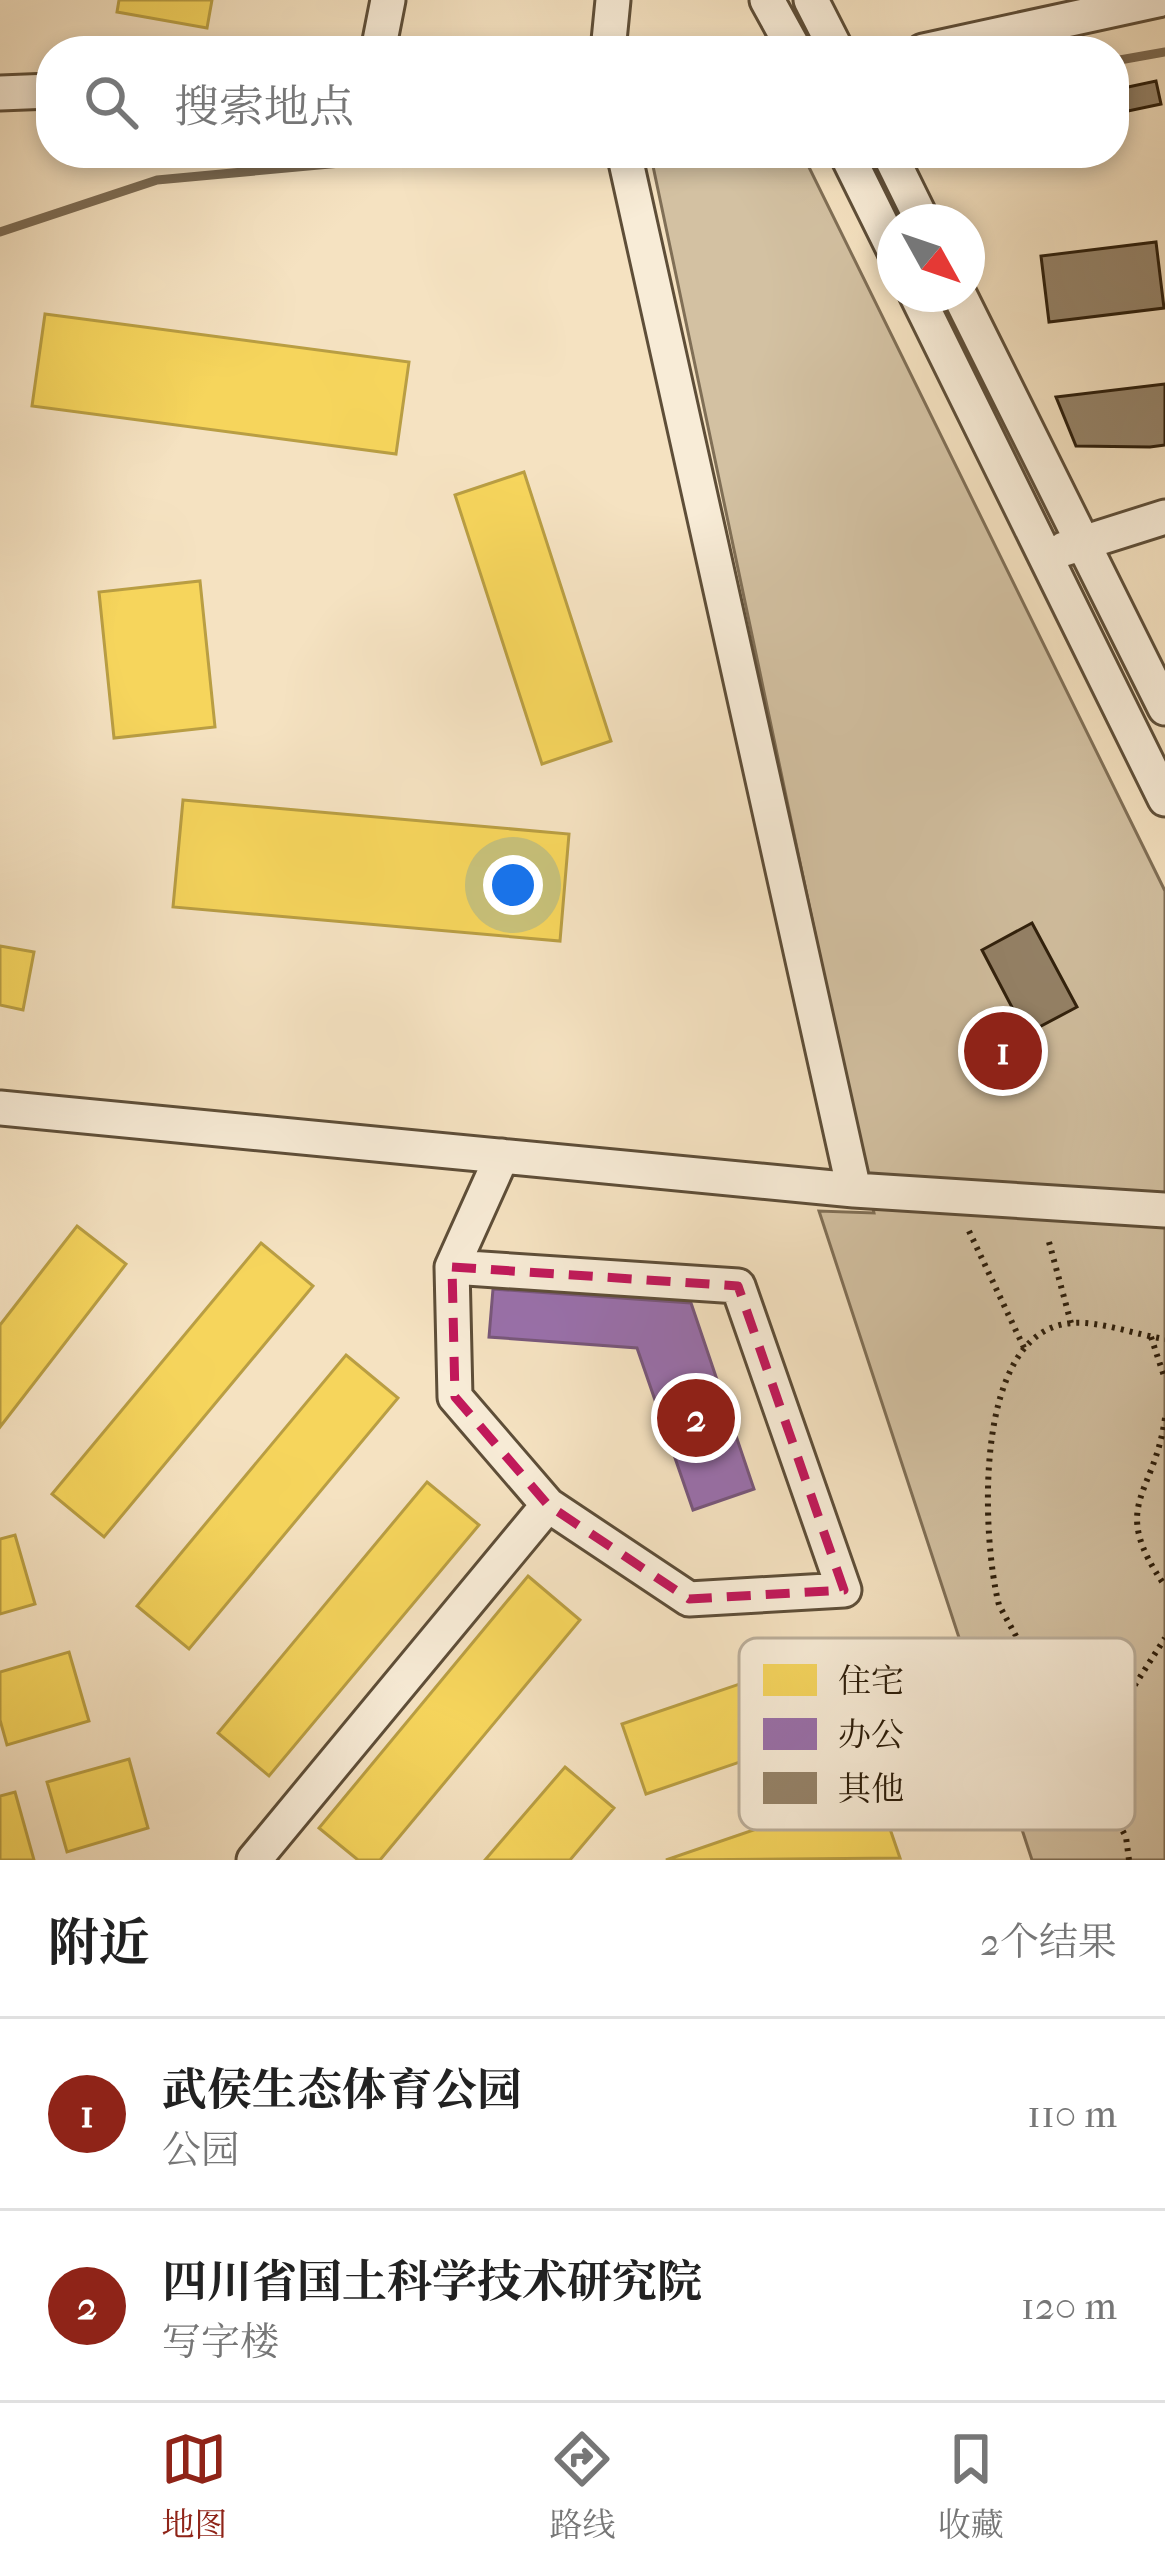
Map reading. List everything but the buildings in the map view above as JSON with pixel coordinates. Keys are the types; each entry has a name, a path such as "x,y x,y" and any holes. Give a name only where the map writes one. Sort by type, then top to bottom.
{"street":[{"path":"381,36 388,0"},
{"path":"610,36 614,0"},
{"path":"767,0 787,36"},
{"path":"811,0 829,36"},
{"path":"985,36 1112,5 1158,0"},
{"path":"0,93 36,92"},
{"path":"627,168 854,1190"},
{"path":"853,168 877,216"},
{"path":"896,168 914,204"},
{"path":"925,312 1165,799"},
{"path":"968,312 1165,708"},
{"path":"1046,557 1165,517"},
{"path":"0,1108 854,1190 1165,1210"},
{"path":"452,1267 738,1286 844,1590 689,1598 548,1505 455,1397 452,1267 502,1156"},
{"path":"254,1860 548,1505"}],"path":[{"path":"969,1231 1026,1352"},
{"path":"1049,1242 1070,1323"},
{"path":"1017,1638 999,1605 988,1564 985,1494 991,1431 1004,1389 1039,1338 1070,1323 1165,1339"},
{"path":"1151,1337 1165,1379"},
{"path":"1165,1418 1134,1527 1143,1554 1165,1586"},
{"path":"1135,1685 1165,1639"},
{"path":"1122,1830 1129,1860"}],"highlighted area":[{"path":"452,1267 738,1286 844,1590 689,1599 548,1505 455,1397"}],"shaded area":[{"path":"653,168 809,168 1165,891 1165,1860 1032,1860 1022,1830 1135,1830 1135,1638 959,1638 819,1211 874,1213"}],"waterway":[{"path":"1129,58 1165,52"},
{"path":"0,232 157,180 287,168"}],"place":[{"name":"武侯生态体育公园","path":"1003,1051"},
{"name":"四川省国土科学技术研究院","path":"696,1418"}]}
